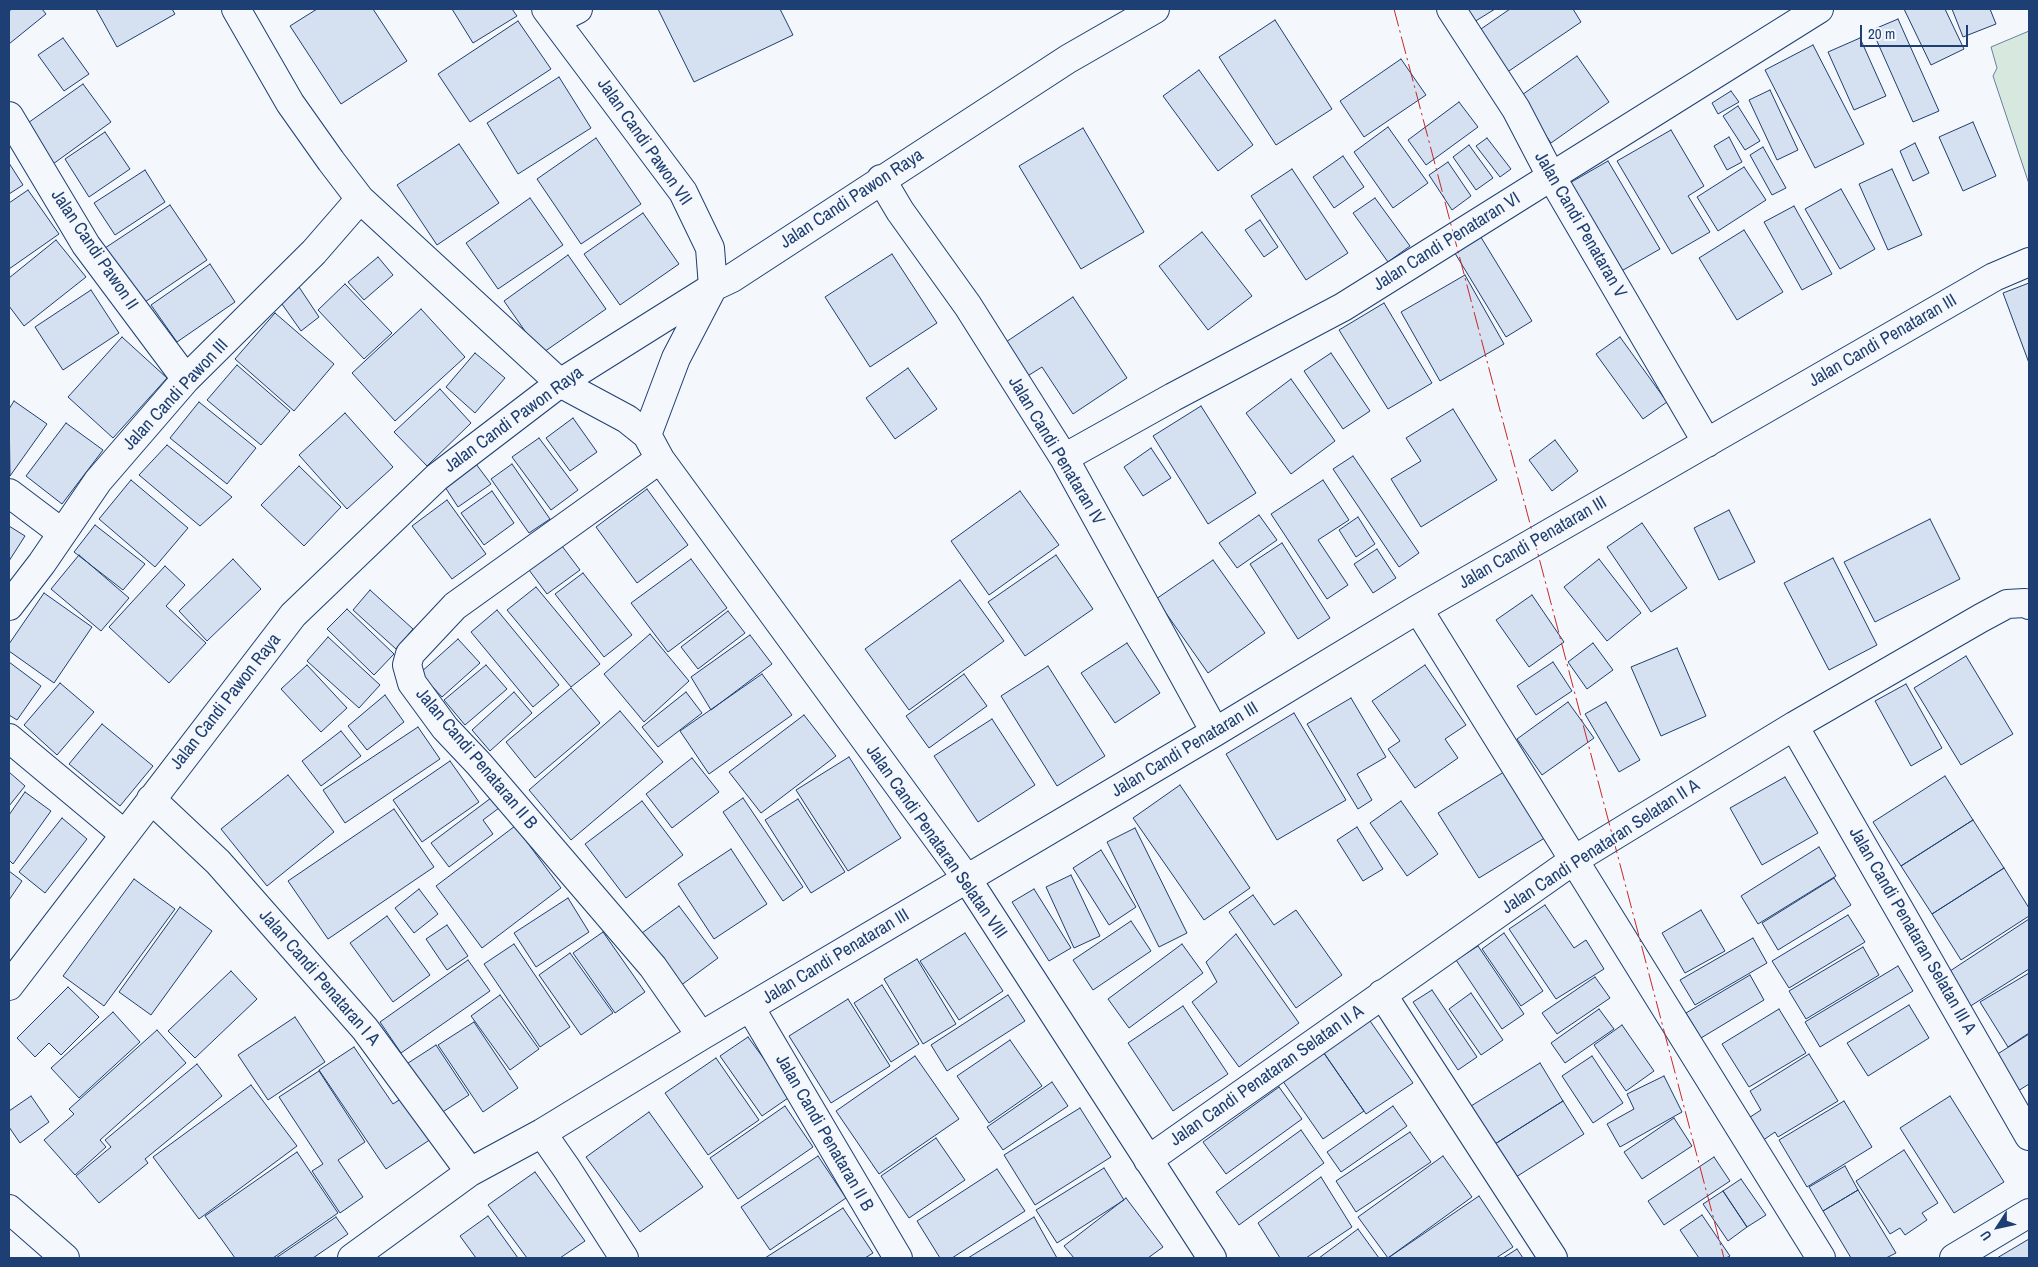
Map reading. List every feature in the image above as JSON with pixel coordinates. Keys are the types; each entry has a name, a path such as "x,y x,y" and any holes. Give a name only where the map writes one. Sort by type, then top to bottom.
{"street":[{"path":"236,9 290,102 331,161 360,198 560,383 628,419 647,435 676,358 713,287"},
{"name":"Jalan Candi Pawon Raya","path":"9,986 293,614 437,477 560,383 713,287 732,278 1068,59 1155,9"},
{"name":"Jalan Candi Penataran V","path":"1451,9 1516,109 1551,176 1707,443"},
{"name":"Jalan Candi Penataran VI","path":"1064,458 1173,397 1343,307 1819,9"},
{"name":"Jalan Candi Pawon VII","path":"560,13 683,192 710,248 713,287"},
{"name":"Jalan Candi Pawon II","path":"9,116 86,245 186,379"},
{"name":"Jalan Candi Penataran IV","path":"881,180 900,211 968,306 1064,458 1215,732"},
{"name":"Jalan Candi Pawon III","path":"9,606 42,564 98,482 186,379 314,252 360,198"},
{"name":"Jalan Candi Penataran III","path":"352,1258 470,1172 542,1133 701,1036 1215,732 1418,609 1994,276 2029,262"},
{"name":"Jalan Candi Penataran Selatan VIII","path":"647,435 660,459 967,879 1212,1258"},
{"name":"Jalan Candi Penataran II B","path":"660,459 455,606 410,654 407,665 412,683 445,728 479,764 653,967 701,1036"},
{"path":"9,493 62,533"},
{"name":"Jalan Candi Penataran Selatan II A","path":"1148,1160 1574,860 1794,726 1980,618 2007,604 2027,604"},
{"path":"1418,609 1821,1258"},
{"name":"Jalan Candi Penataran Selatan III A","path":"1794,726 2029,1136"},
{"path":"9,738 124,834"},
{"name":"Jalan Candi Penataran I A","path":"151,799 218,862 365,1029 470,1172"},
{"path":"1382,994 1553,1258"},
{"name":"Jalan Candi Penataran II B","path":"750,1007 898,1258"},
{"path":"542,1133 624,1258"},
{"path":"9,1210 65,1258"},
{"path":"1954,1258 2029,1213"}],"shaded area":[{"path":"2029,31 2029,184 1993,76 1997,68 1991,47"}],"building":[{"path":"12,9 42,9 46,14 9,44 9,11"},
{"path":"96,9 172,9 175,14 117,47"},
{"path":"317,9 373,9 407,61 341,104 290,26"},
{"path":"452,9 512,9 517,16 473,43"},
{"path":"658,9 780,9 793,35 694,82"},
{"path":"1465,9 1495,9 1474,22"},
{"path":"1510,9 1573,9 1581,22 1506,73 1478,31"},
{"path":"1904,9 1945,9 1964,49 1931,65"},
{"path":"1952,9 1990,9 1996,24 1963,37"},
{"path":"1898,19 1939,111 1913,122 1872,30"},
{"path":"1275,20 1332,109 1276,145 1219,57"},
{"path":"518,21 551,69 470,122 438,74"},
{"path":"63,38 89,74 64,91 38,55"},
{"path":"1860,38 1886,96 1854,110 1828,52"},
{"path":"1813,45 1864,144 1815,168 1765,70"},
{"path":"1577,56 1609,102 1551,143 1519,97"},
{"path":"1401,59 1426,95 1364,137 1340,101"},
{"path":"1199,70 1253,145 1218,171 1163,96"},
{"path":"559,77 591,128 518,174 487,123"},
{"path":"83,84 111,122 53,164 25,125"},
{"path":"1770,90 1798,150 1777,160 1749,100"},
{"path":"1731,91 1739,102 1718,114 1712,103"},
{"path":"1459,102 1478,127 1426,165 1408,140"},
{"path":"1738,106 1760,141 1745,150 1723,116"},
{"path":"1973,122 1996,176 1963,191 1939,137"},
{"path":"1388,127 1428,183 1393,208 1354,152"},
{"path":"1083,128 1144,232 1081,269 1019,166"},
{"path":"1671,130 1704,186 1688,196 1710,232 1672,254 1617,161"},
{"path":"105,132 130,169 89,197 65,159"},
{"path":"1729,137 1742,162 1727,170 1714,146"},
{"path":"596,138 641,204 581,244 537,179"},
{"path":"1487,138 1511,169 1500,177 1476,146"},
{"path":"1915,143 1929,173 1913,181 1900,151"},
{"path":"459,144 499,203 437,245 397,185"},
{"path":"1469,145 1493,178 1476,190 1453,157"},
{"path":"1763,147 1786,188 1772,195 1750,155"},
{"path":"1343,156 1364,187 1334,208 1313,177"},
{"path":"1608,161 1660,249 1618,273 1568,184"},
{"path":"1448,162 1471,196 1452,210 1429,175"},
{"path":"9,163 23,185 9,194"},
{"path":"1744,167 1766,200 1718,231 1697,197"},
{"path":"1292,169 1348,253 1306,280 1251,196"},
{"path":"1892,169 1922,235 1888,250 1859,184"},
{"path":"145,170 165,202 115,235 94,203"},
{"path":"1841,189 1875,249 1840,269 1805,209"},
{"path":"28,190 59,234 9,269 9,203"},
{"path":"530,198 563,245 498,289 466,243"},
{"path":"1375,198 1410,246 1388,262 1353,213"},
{"path":"170,205 207,260 142,304 105,248"},
{"path":"1794,206 1832,274 1802,290 1764,222"},
{"path":"643,213 679,264 620,305 584,254"},
{"path":"1260,220 1278,247 1264,257 1245,230"},
{"path":"1744,230 1783,292 1737,320 1699,258"},
{"path":"1202,232 1252,296 1208,330 1159,266"},
{"path":"1479,234 1532,321 1506,337 1453,250"},
{"path":"56,240 86,277 24,326 9,306 9,278"},
{"path":"892,254 937,323 870,367 825,297"},
{"path":"568,255 606,309 541,354 504,301"},
{"path":"378,257 393,275 364,300 348,282"},
{"path":"210,264 235,302 177,342 151,305"},
{"path":"1465,275 1504,344 1440,381 1401,312"},
{"path":"2029,283 2029,363 2003,293"},
{"path":"297,284 319,317 301,331 277,297"},
{"path":"345,284 392,333 364,359 318,310"},
{"path":"91,290 119,333 63,370 35,327"},
{"path":"1073,297 1127,378 1073,414 1042,367 1026,377 1003,344"},
{"path":"1384,303 1432,383 1388,409 1339,330"},
{"path":"421,309 465,357 395,421 352,373"},
{"path":"275,313 334,364 294,411 235,359"},
{"path":"122,337 167,378 113,438 68,397"},
{"path":"1620,337 1667,402 1643,419 1596,354"},
{"path":"475,353 505,378 475,413 446,387"},
{"path":"1331,353 1370,411 1343,429 1304,371"},
{"path":"237,365 290,411 261,445 207,400"},
{"path":"908,368 937,409 895,439 866,398"},
{"path":"1291,379 1335,441 1291,474 1246,413"},
{"path":"440,389 471,423 427,466 394,432"},
{"path":"14,401 47,424 10,476 9,409"},
{"path":"199,402 256,448 227,484 170,438"},
{"path":"1201,406 1256,493 1208,524 1153,436"},
{"path":"1453,409 1497,480 1421,527 1391,479 1421,461 1406,438"},
{"path":"345,413 393,467 347,509 299,455"},
{"path":"573,418 597,452 570,471 546,438"},
{"path":"66,423 103,450 62,504 26,476"},
{"path":"539,438 578,490 551,510 512,457"},
{"path":"1555,440 1578,471 1552,491 1529,460"},
{"path":"167,445 232,497 200,526 139,475"},
{"path":"1151,448 1171,478 1143,496 1124,467"},
{"path":"1353,456 1419,553 1399,567 1333,469"},
{"path":"476,464 491,484 458,507 445,487"},
{"path":"512,464 550,519 529,533 491,479"},
{"path":"299,466 341,507 304,546 261,505"},
{"path":"131,480 188,528 155,567 99,519"},
{"path":"1323,480 1349,520 1318,540 1348,585 1327,599 1271,514"},
{"path":"647,489 688,545 637,583 596,527"},
{"path":"492,491 514,523 484,545 461,513"},
{"path":"1020,491 1059,545 989,595 951,541"},
{"path":"447,500 486,554 452,579 412,526"},
{"path":"1729,510 1755,562 1719,580 1694,528"},
{"path":"1259,515 1277,540 1237,568 1219,543"},
{"path":"1358,517 1375,544 1356,557 1339,530"},
{"path":"1930,519 1960,579 1875,622 1844,562"},
{"path":"1642,523 1687,588 1651,612 1607,547"},
{"path":"95,525 145,564 123,590 74,552"},
{"path":"9,526 25,536 9,561"},
{"path":"556,538 580,570 547,594 523,562"},
{"path":"1282,543 1330,618 1298,639 1250,564"},
{"path":"1377,549 1396,578 1373,593 1354,564"},
{"path":"79,555 129,598 101,631 51,589"},
{"path":"1056,555 1093,609 1025,656 988,602"},
{"path":"1833,558 1877,645 1829,670 1784,583"},
{"path":"233,559 261,589 207,641 179,611"},
{"path":"691,559 727,608 668,652 631,603"},
{"path":"1599,559 1641,613 1607,641 1564,587"},
{"path":"1213,560 1265,633 1208,673 1156,599"},
{"path":"165,566 185,585 166,606 206,643 169,683 109,627"},
{"path":"583,573 632,635 604,657 555,594"},
{"path":"960,580 1004,641 909,710 865,649"},
{"path":"536,587 600,664 571,687 507,610"},
{"path":"370,590 413,629 396,649 353,610"},
{"path":"44,593 92,627 54,683 9,651 9,644"},
{"path":"1532,595 1564,642 1529,667 1496,620"},
{"path":"347,609 394,654 374,675 327,629"},
{"path":"497,610 559,685 533,707 471,632"},
{"path":"728,611 745,633 698,669 681,647"},
{"path":"650,634 689,681 644,722 604,674"},
{"path":"750,635 772,664 711,710 691,677"},
{"path":"328,637 380,685 359,708 307,661"},
{"path":"458,639 480,663 442,697 420,673"},
{"path":"1127,643 1160,693 1115,723 1081,673"},
{"path":"1593,643 1613,670 1587,689 1568,662"},
{"path":"1677,648 1706,716 1661,736 1631,667"},
{"path":"1966,656 2013,734 1961,765 1914,688"},
{"path":"9,662 41,686 17,720 9,715"},
{"path":"1553,662 1572,691 1536,715 1517,686"},
{"path":"307,665 347,708 321,732 281,689"},
{"path":"486,665 507,689 465,725 444,700"},
{"path":"1425,665 1466,725 1445,739 1458,758 1415,788 1388,749 1400,741 1372,701"},
{"path":"1048,666 1105,756 1057,786 1001,696"},
{"path":"762,674 792,715 709,774 680,731"},
{"path":"964,674 987,706 929,748 906,716"},
{"path":"60,683 94,712 57,755 24,725"},
{"path":"1906,684 1942,748 1911,766 1875,701"},
{"path":"571,688 600,723 535,778 506,742"},
{"path":"514,692 532,713 490,751 472,730"},
{"path":"686,692 702,713 658,747 642,727"},
{"path":"385,695 404,722 367,750 348,726"},
{"path":"1351,698 1386,757 1357,774 1372,800 1358,809 1307,724"},
{"path":"1568,702 1594,738 1542,775 1517,739"},
{"path":"1606,702 1640,760 1619,772 1585,714"},
{"path":"620,711 663,762 571,840 529,790"},
{"path":"1294,713 1346,800 1277,840 1226,754"},
{"path":"804,715 836,756 761,813 729,772"},
{"path":"992,719 1035,785 978,822 934,756"},
{"path":"102,724 153,766 120,806 69,764"},
{"path":"418,727 440,759 345,823 323,790"},
{"path":"341,731 361,756 321,786 302,761"},
{"path":"849,757 901,838 848,871 796,790"},
{"path":"692,758 719,792 672,828 646,794"},
{"path":"450,761 479,802 422,842 393,800"},
{"path":"1507,770 1548,836 1479,878 1438,813"},
{"path":"9,772 25,786 9,806"},
{"path":"288,775 334,832 267,886 221,829"},
{"path":"1945,776 1973,820 1901,866 1873,822"},
{"path":"1785,777 1818,833 1762,865 1730,808"},
{"path":"1180,785 1250,888 1204,920 1133,818"},
{"path":"25,792 51,811 13,864 9,860 9,815"},
{"path":"491,798 499,808 483,820 493,834 449,867 431,843"},
{"path":"743,798 803,887 783,901 723,812"},
{"path":"798,799 845,872 811,893 765,820"},
{"path":"642,801 683,855 626,898 585,844"},
{"path":"1401,801 1438,854 1407,876 1370,823"},
{"path":"394,809 434,867 328,939 288,881"},
{"path":"62,818 87,839 45,893 19,872"},
{"path":"1973,820 2004,868 1932,914 1901,866"},
{"path":"515,826 561,888 482,948 436,886"},
{"path":"1357,827 1383,869 1363,881 1337,840"},
{"path":"1135,828 1187,933 1159,947 1107,842"},
{"path":"1819,847 1836,876 1758,924 1741,896"},
{"path":"731,849 767,904 714,939 678,884"},
{"path":"1101,850 1136,907 1109,925 1073,868"},
{"path":"2004,868 2029,908 2029,916 1961,960 1932,914"},
{"path":"9,871 22,881 9,900"},
{"path":"1071,875 1100,936 1074,948 1046,887"},
{"path":"1834,878 1851,905 1778,950 1762,923"},
{"path":"134,879 175,909 104,1006 63,976"},
{"path":"419,889 438,914 414,933 395,908"},
{"path":"1034,889 1071,948 1049,961 1012,902"},
{"path":"1253,895 1274,925 1296,910 1342,975 1296,1008 1229,912"},
{"path":"568,898 589,932 536,967 514,933"},
{"path":"1545,905 1574,948 1586,940 1604,969 1556,999 1509,929"},
{"path":"679,906 718,958 680,986 642,933"},
{"path":"180,907 212,931 151,1015 119,992"},
{"path":"1701,910 1725,951 1685,973 1662,933"},
{"path":"1848,915 1865,942 1789,988 1772,961"},
{"path":"387,916 430,975 393,1002 350,943"},
{"path":"2029,919 2029,969 1969,1007 1947,973"},
{"path":"1131,921 1151,951 1093,990 1073,960"},
{"path":"447,925 468,956 447,970 426,939"},
{"path":"603,932 645,992 615,1013 573,953"},
{"path":"965,933 1003,991 959,1020 920,961"},
{"path":"1504,933 1543,991 1521,1006 1482,949"},
{"path":"1236,934 1299,1023 1239,1067 1192,1002 1217,982 1206,962"},
{"path":"1753,938 1767,963 1695,1005 1680,980"},
{"path":"514,944 570,1027 540,1047 484,964"},
{"path":"1182,944 1203,973 1129,1028 1108,999"},
{"path":"1478,946 1524,1014 1502,1029 1456,960"},
{"path":"1863,947 1879,975 1806,1019 1789,991"},
{"path":"570,953 613,1013 581,1035 539,975"},
{"path":"917,959 956,1024 923,1044 884,979"},
{"path":"468,960 490,991 401,1053 380,1022"},
{"path":"1898,966 1913,991 1820,1047 1805,1022"},
{"path":"231,971 257,999 195,1058 168,1031"},
{"path":"2029,973 2029,1033 2008,1047 1980,1002"},
{"path":"1750,975 1764,1000 1701,1038 1686,1013"},
{"path":"1595,977 1610,998 1557,1034 1542,1013"},
{"path":"882,985 919,1044 891,1062 854,1003"},
{"path":"68,987 99,1017 61,1055 49,1043 35,1057 17,1038"},
{"path":"1432,990 1477,1057 1458,1070 1413,1002"},
{"path":"1471,993 1503,1040 1481,1055 1449,1009"},
{"path":"500,995 539,1049 510,1070 471,1016"},
{"path":"1008,995 1025,1021 947,1071 931,1045"},
{"path":"848,999 890,1066 831,1103 789,1036"},
{"path":"1909,1005 1929,1038 1868,1076 1847,1043"},
{"path":"1183,1006 1228,1074 1173,1111 1128,1043"},
{"path":"1599,1009 1614,1029 1565,1063 1551,1043"},
{"path":"1779,1009 1806,1053 1749,1087 1722,1044"},
{"path":"113,1012 140,1042 79,1098 51,1068"},
{"path":"295,1017 325,1062 268,1100 238,1055"},
{"path":"1368,1018 1413,1083 1366,1114 1322,1050"},
{"path":"474,1022 518,1088 483,1112 438,1045"},
{"path":"1622,1025 1654,1071 1626,1091 1594,1045"},
{"path":"157,1030 186,1063 100,1140 106,1147 75,1175 44,1140 74,1114 69,1109"},
{"path":"2029,1034 2029,1084 2018,1091 1996,1055"},
{"path":"748,1037 791,1096 762,1116 720,1056"},
{"path":"1010,1040 1042,1086 989,1123 957,1076"},
{"path":"436,1045 469,1095 438,1115 405,1065"},
{"path":"354,1047 393,1104 405,1096 434,1137 386,1169 319,1070"},
{"path":"1321,1049 1364,1111 1323,1139 1280,1077"},
{"path":"1809,1054 1838,1101 1778,1137 1775,1132 1759,1143 1744,1121 1761,1110 1750,1091"},
{"path":"915,1056 959,1119 879,1174 836,1111"},
{"path":"1592,1056 1623,1103 1593,1123 1562,1076"},
{"path":"716,1058 759,1120 708,1155 665,1093"},
{"path":"1540,1063 1563,1101 1495,1144 1471,1106"},
{"path":"197,1064 222,1096 145,1159 148,1163 99,1203 76,1176 111,1147 105,1140"},
{"path":"319,1071 365,1142 338,1160 363,1197 340,1213 312,1171 323,1164 279,1097"},
{"path":"1664,1076 1682,1112 1620,1147 1607,1124 1634,1109 1627,1094"},
{"path":"1052,1082 1068,1106 1003,1150 987,1127"},
{"path":"251,1085 297,1146 199,1219 153,1157"},
{"path":"1279,1087 1302,1119 1226,1174 1203,1142"},
{"path":"31,1096 49,1122 20,1143 9,1127 9,1111"},
{"path":"1950,1096 2004,1182 1954,1213 1900,1128"},
{"path":"1563,1101 1584,1134 1516,1177 1495,1144"},
{"path":"1844,1101 1872,1147 1807,1187 1779,1140"},
{"path":"785,1106 813,1147 738,1199 710,1158"},
{"path":"1393,1106 1407,1126 1341,1172 1327,1152"},
{"path":"1080,1108 1111,1157 1035,1205 1004,1155"},
{"path":"649,1112 703,1187 640,1232 586,1157"},
{"path":"1674,1118 1692,1146 1642,1179 1624,1152"},
{"path":"1301,1130 1324,1163 1239,1225 1216,1192"},
{"path":"1410,1132 1431,1162 1356,1212 1336,1181"},
{"path":"936,1138 965,1180 909,1218 881,1176"},
{"path":"1904,1150 1938,1203 1922,1213 1927,1220 1905,1235 1900,1228 1890,1234 1856,1181"},
{"path":"297,1152 338,1213 273,1258 235,1258 205,1216"},
{"path":"818,1156 846,1198 770,1250 741,1207"},
{"path":"1443,1156 1472,1197 1388,1258 1358,1217"},
{"path":"1714,1157 1730,1181 1664,1225 1648,1201"},
{"path":"1845,1166 1858,1190 1823,1211 1809,1187"},
{"path":"1104,1168 1124,1200 1057,1243 1036,1210"},
{"path":"997,1169 1025,1211 952,1258 940,1258 917,1221"},
{"path":"535,1172 585,1241 560,1258 527,1258 488,1205"},
{"path":"1321,1177 1352,1227 1306,1258 1280,1258 1258,1223"},
{"path":"1741,1179 1766,1215 1747,1227 1723,1191"},
{"path":"1858,1190 1896,1253 1886,1258 1851,1258 1823,1211"},
{"path":"1723,1191 1747,1227 1728,1241 1703,1204"},
{"path":"1479,1196 1513,1247 1496,1258 1388,1258"},
{"path":"1126,1198 1163,1247 1148,1258 1074,1258 1064,1246"},
{"path":"843,1208 873,1253 865,1258 765,1258"},
{"path":"1702,1215 1730,1256 1726,1258 1699,1258 1680,1230"},
{"path":"488,1216 518,1258 476,1258 460,1236"},
{"path":"336,1217 348,1234 313,1258 276,1258"},
{"path":"1034,1217 1057,1258 968,1258"},
{"path":"1358,1229 1379,1258 1319,1258"},
{"path":"2029,1239 2029,1258 1997,1258"},
{"path":"1517,1249 1523,1258 1503,1258"}],"power":[{"path":"1394,9 1724,1258"}]}
